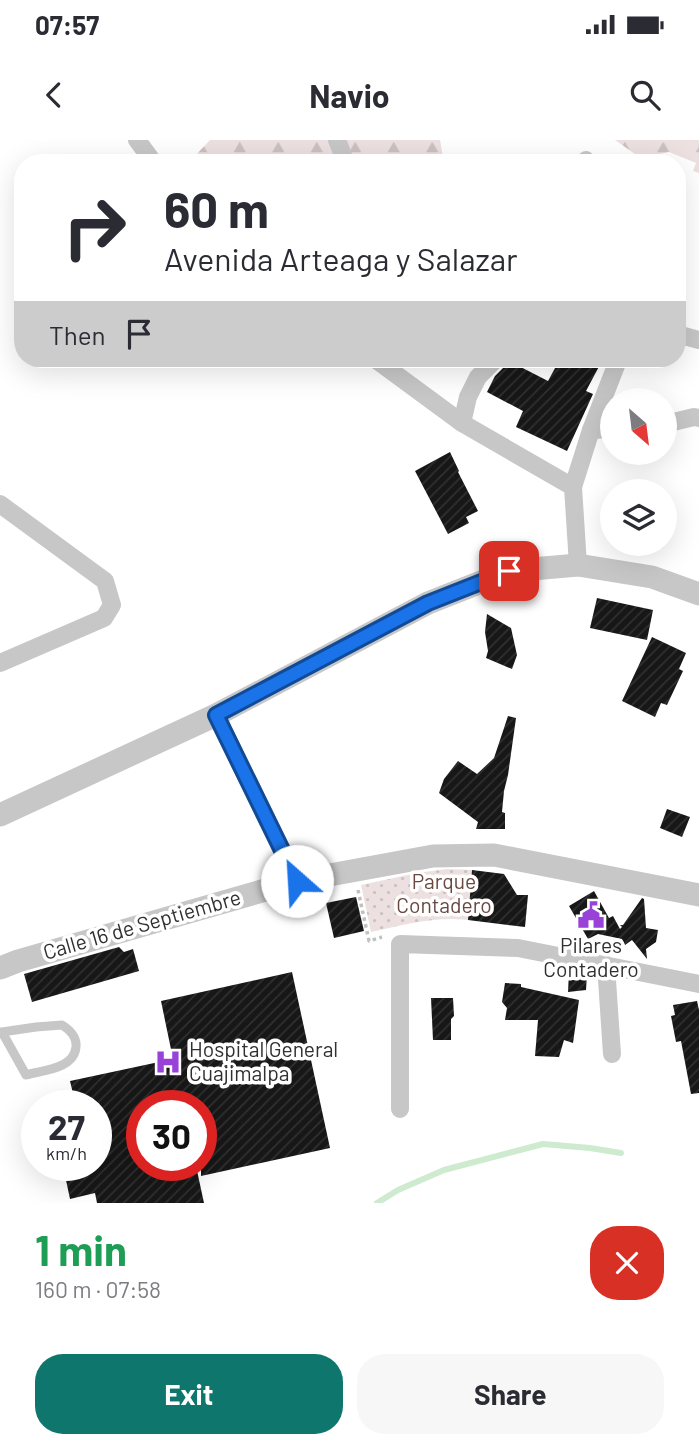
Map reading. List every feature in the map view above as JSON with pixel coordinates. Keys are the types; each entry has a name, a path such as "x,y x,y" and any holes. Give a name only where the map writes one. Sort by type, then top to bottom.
{"street":[{"path":"136,140 147,154"},
{"path":"387,368 462,423 573,487"},
{"path":"462,423 468,397 478,377 487,368"},
{"path":"578,565 573,487 615,368"},
{"path":"677,422 699,418"},
{"path":"591,430 600,430"},
{"path":"0,504 105,581 112,605 104,618 0,663"},
{"path":"0,815 216,715 428,603 509,571 578,565 652,577 699,594"},
{"path":"216,715 297,881"},
{"name":"Calle 16 de Septiembre","path":"0,968 297,881 433,856 494,855 699,895"},
{"path":"400,1109 400,944 518,947 699,984"},
{"path":"606,965 612,1054"}],"lane":[{"path":"62,1025 71,1031 76,1041 76,1049 72,1059 62,1066 26,1074 1,1032 62,1025"}],"path":[{"path":"354,870 369,941 377,939"}],"green space":[{"path":"210,140 440,140 442,154 197,154"},
{"path":"615,140 699,140 699,173 693,171 696,163 686,159 686,154 635,154"},
{"name":"Parque Contadero","path":"447,869 472,870 468,920 432,920 371,932 361,885"}],"building":[{"path":"503,368 523,368 548,381 555,368 598,368 586,391 593,394 567,451 516,427 523,411 487,392 495,376"},
{"path":"450,452 478,511 466,517 469,523 448,534 415,471"},
{"path":"597,598 653,610 647,640 590,628"},
{"path":"487,614 511,628 517,655 512,669 486,658"},
{"path":"652,637 686,653 679,669 683,671 667,705 661,703 655,717 622,701"},
{"path":"508,716 516,718 504,791 502,812 505,813 505,829 476,829 478,822 439,793 444,779 458,761 477,774 494,758"},
{"path":"667,809 690,817 682,837 660,828"},
{"path":"472,870 504,874 517,895 528,895 525,927 468,920"},
{"path":"594,891 609,918 613,916 620,929 620,925 623,925 642,898 644,899 646,928 658,930 656,942 646,949 647,959 632,940 625,945 622,939 598,934 588,939 569,906"},
{"path":"356,897 364,931 334,938 326,903"},
{"path":"119,947 124,952 133,949 139,971 32,1002 24,974"},
{"path":"292,972 330,1148 217,1173 217,1090 126,1090 126,1181 199,1181 204,1203 97,1203 95,1193 70,1199 66,1181 112,1181 112,1090 72,1090 70,1081 173,1059 161,1001"},
{"path":"569,972 587,973 586,990 568,992"},
{"path":"505,983 521,984 521,987 579,1000 573,1043 564,1040 559,1057 535,1056 538,1020 505,1020 507,1008 502,1002"},
{"path":"431,998 453,998 451,1040 433,1040"},
{"path":"697,1001 699,1093 691,1094 681,1041 676,1042 671,1016 675,1015 673,1005"}],"waterway":[{"path":"377,1203 398,1190 444,1170 543,1144 621,1153"}],"place":[{"name":"Pilares Contadero","path":"591,915"},
{"name":"Hospital General Cuajimalpa","path":"168,1062"}],"route":[{"path":"297,881 216,715 428,603 509,571"}]}
